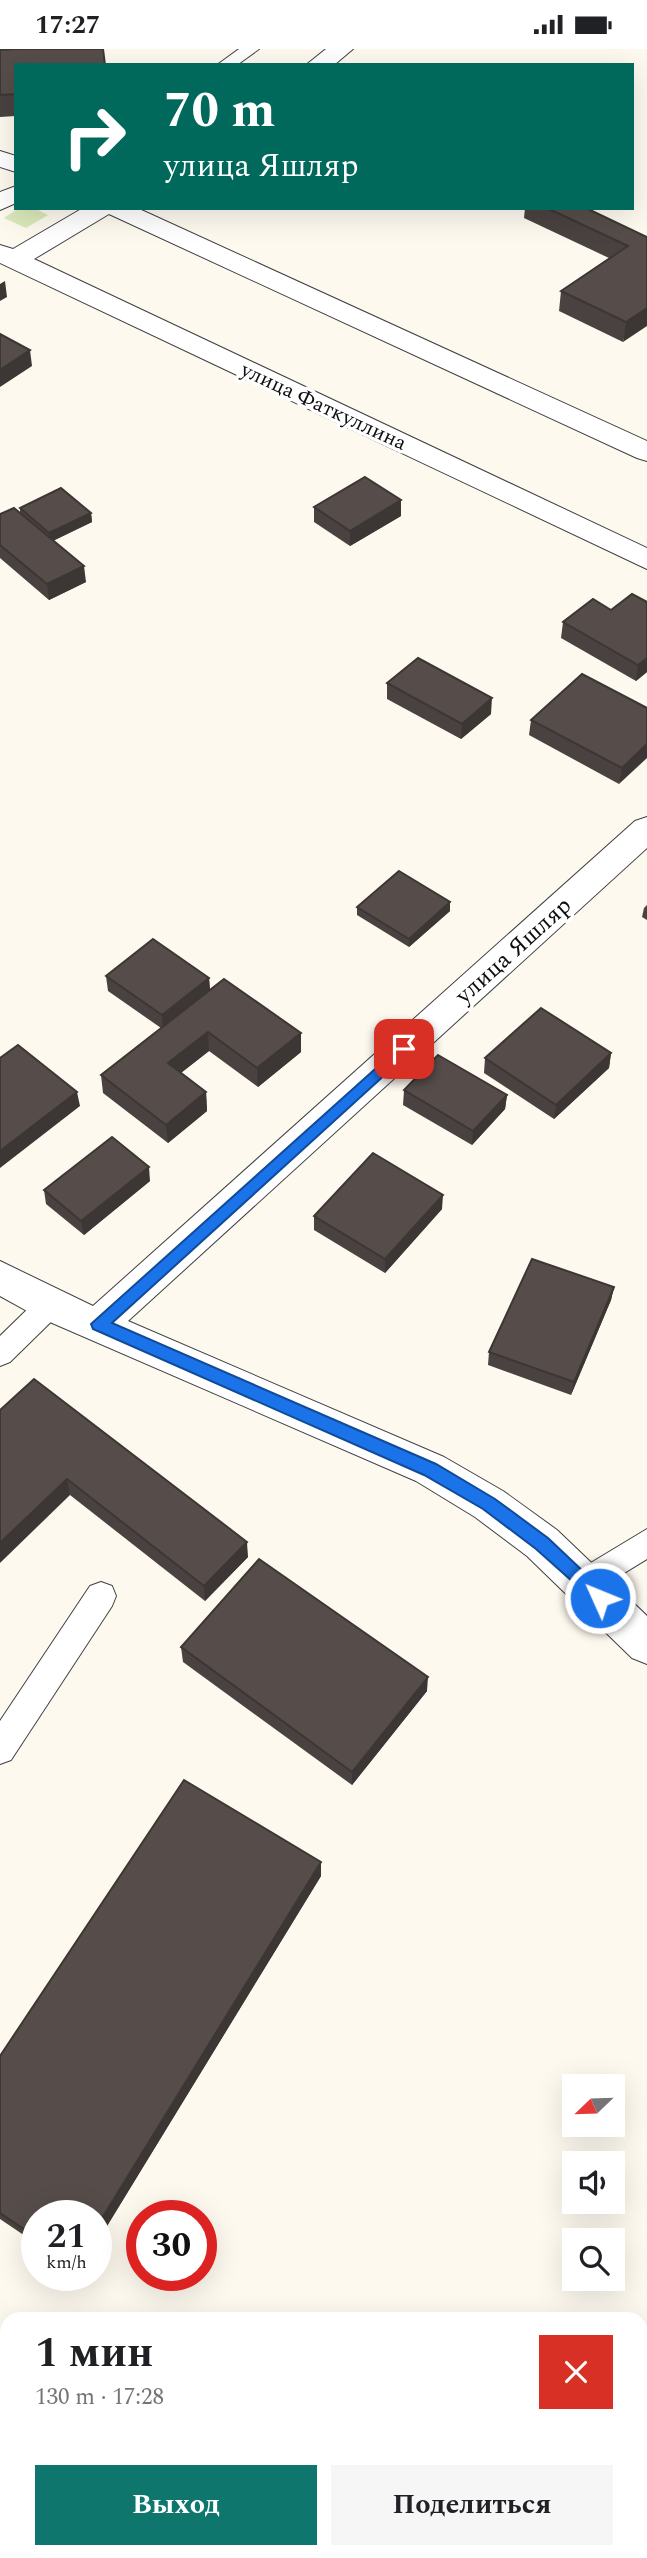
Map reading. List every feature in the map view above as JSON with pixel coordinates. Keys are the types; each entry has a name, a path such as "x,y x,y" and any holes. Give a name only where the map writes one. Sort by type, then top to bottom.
{"street":[{"path":"321,63 341,49"},
{"path":"7,256 97,210"},
{"path":"120,210 647,452"},
{"name":"улица Фаткуллина","path":"7,256 647,559"},
{"name":"улица Яшляр","path":"99,1324 647,829"},
{"path":"0,1277 50,1305 430,1469 489,1504 542,1543 647,1644"}],"lane":[{"path":"228,63 251,49"},
{"path":"0,1354 50,1305"},
{"path":"585,1583 647,1542"},
{"path":"0,1749 101,1596"}],"green space":[{"path":"16,210 38,210 48,215 26,228 4,218"}],"building":[{"path":"103,49 105,63 14,63 14,94 0,95 0,50"},
{"path":"551,210 590,210 647,237 647,308 626,322 561,291 628,246"},
{"path":"0,334 30,350 0,370"},
{"path":"365,477 401,500 350,531 314,507"},
{"path":"61,488 91,513 49,533 20,508"},
{"path":"14,508 84,566 47,584 0,545 0,514"},
{"path":"632,594 647,602 647,658 638,665 563,622 593,599 611,610"},
{"path":"418,658 492,698 462,724 387,683"},
{"path":"582,674 647,708 647,744 622,768 531,720"},
{"path":"399,871 450,902 409,939 357,907"},
{"path":"153,939 209,978 162,1015 106,976"},
{"path":"224,979 301,1033 257,1068 208,1032 168,1063 206,1092 166,1125 101,1075"},
{"path":"541,1008 611,1053 556,1105 485,1058"},
{"path":"18,1045 77,1092 0,1151 0,1058"},
{"path":"438,1055 507,1095 473,1131 404,1090"},
{"path":"112,1137 149,1167 81,1221 44,1190"},
{"path":"373,1153 443,1195 385,1259 314,1216"},
{"path":"532,1259 614,1287 574,1382 489,1352"},
{"path":"34,1379 247,1542 204,1586 67,1479 0,1543 0,1410"},
{"path":"259,1559 428,1677 352,1772 181,1647"},
{"path":"184,1780 321,1862 112,2202 21,2200 21,2227 0,2213 0,2056"}],"route":[{"path":"404,1049 99,1324 430,1469 489,1504 542,1543 600,1598"}]}
